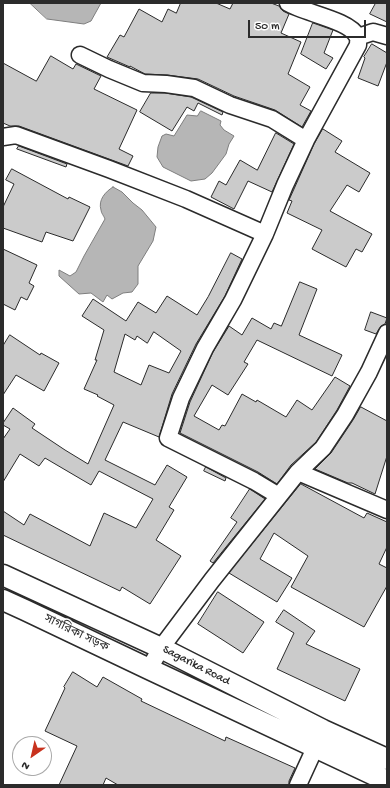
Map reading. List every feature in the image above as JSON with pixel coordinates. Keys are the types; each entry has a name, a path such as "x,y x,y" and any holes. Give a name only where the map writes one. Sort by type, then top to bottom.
{"main road":[{"name":"Sagarika Road","path":"3,575 161,648 319,739 387,781"},
{"name":"সাগরিকা সড়ক","path":"3,600 149,669"},
{"name":"Sagarika Road","path":"149,669 319,739 387,759"}],"street":[{"path":"279,496 168,438 181,398 205,348 233,300 265,234 285,185 306,140 358,45 358,37 352,30 335,21 288,3"},
{"path":"358,37 373,32 387,36"},
{"path":"80,55 143,83 166,84 194,88 272,120 306,140"},
{"path":"3,137 16,135 186,198 265,234"},
{"path":"149,669 161,648 212,580 298,472 322,448 345,415 369,372 387,333"},
{"path":"298,472 387,510"},
{"path":"298,785 319,739"}],"shaded area":[{"path":"30,3 101,3 91,21 84,24 47,19"},
{"path":"201,111 221,121 220,125 224,130 234,136 229,144 226,154 212,173 205,179 191,181 163,167 157,157 158,147 162,136 166,134 174,136 187,115 197,116"},
{"path":"113,187 122,192 142,210 156,227 153,241 138,266 138,284 132,292 123,293 112,299 107,295 103,302 91,293 79,294 59,276 59,270 70,276 76,272 105,219 101,211 101,200 107,191"}],"building":[{"path":"181,3 216,3 230,9 233,3 271,3 279,6 283,11 289,14 281,33 301,42 288,74 310,87 300,105 311,111 302,127 275,110 234,96 198,79 145,74 107,57 120,35 124,37 139,9 162,22 168,9 176,13"},
{"path":"376,3 387,3 387,22 370,14"},
{"path":"313,23 333,30 324,53 333,58 326,69 301,54"},
{"path":"372,44 387,53 387,62 378,86 358,78 365,58 364,57"},
{"path":"51,56 73,69 76,64 101,76 94,89 137,110 119,149 133,156 128,166 19,126 10,126 3,123 3,63 36,81"},
{"path":"151,93 165,93 191,97 223,112 222,115 198,103 194,111 187,107 172,131 140,112"},
{"path":"323,129 342,141 335,152 370,173 359,192 347,185 330,211 372,234 362,252 356,249 346,267 312,249 322,230 287,213 292,201 289,200 314,144"},
{"path":"276,133 294,144 272,192 248,181 234,209 211,197 219,181 226,185 240,160 257,170"},
{"path":"19,146 67,164 66,167 17,149"},
{"path":"12,169 68,199 69,197 90,207 73,241 46,232 42,242 3,228 3,207 14,184 6,180"},
{"path":"3,249 37,265 29,283 34,286 27,300 21,297 15,310 3,304"},
{"path":"231,253 242,259 225,296 196,344 172,394 159,437 123,422 105,460 155,485 167,465 187,477 169,507 174,510 156,540 181,556 150,604 122,587 120,591 3,535 3,511 24,525 30,514 90,546 104,513 136,528 153,499 99,471 91,485 45,458 39,466 20,454 3,482 3,439 10,429 3,425 3,423 13,408 35,424 32,428 88,464 114,405 97,396 98,395 84,389 97,360 95,360 104,330 82,316 93,299 126,321 138,302 156,313 167,296 197,315","holes":["154,332 181,351 169,373 149,365 141,385 114,372 125,334 135,340 137,336 147,343"]},
{"path":"300,282 317,289 299,335 342,355 332,376 257,340 244,362 248,364 228,395 212,385 194,416 219,430 222,425 225,426 242,394 256,402 257,400 286,417 297,400 312,410 335,377 350,386 337,410 316,442 291,465 277,484 258,472 180,433 190,402 213,352 229,326 242,335 252,318 271,329 274,323 281,326"},
{"path":"371,312 387,318 385,324 381,326 376,334 365,330"},
{"path":"10,335 40,355 41,353 59,363 44,391 16,375 3,395 3,346"},
{"path":"361,407 387,421 387,456 375,494 352,483 348,483 315,469 331,453"},
{"path":"206,467 226,478 225,481 204,471"},
{"path":"301,484 364,518 367,513 387,522 387,547 379,564 387,568 387,586 364,627 291,587 308,556 274,533 260,559 292,578 277,602 229,573"},
{"path":"250,489 265,499 213,563 210,561 237,522 231,518"},
{"path":"218,592 264,622 243,653 198,624"},
{"path":"284,610 315,631 306,644 360,669 345,701 277,669 294,633 276,622"},
{"path":"73,672 97,687 103,677 142,699 141,701 225,741 226,737 295,768 289,781 289,785 118,785 106,778 103,785 59,785 77,746 45,731 65,688 64,687"}]}
